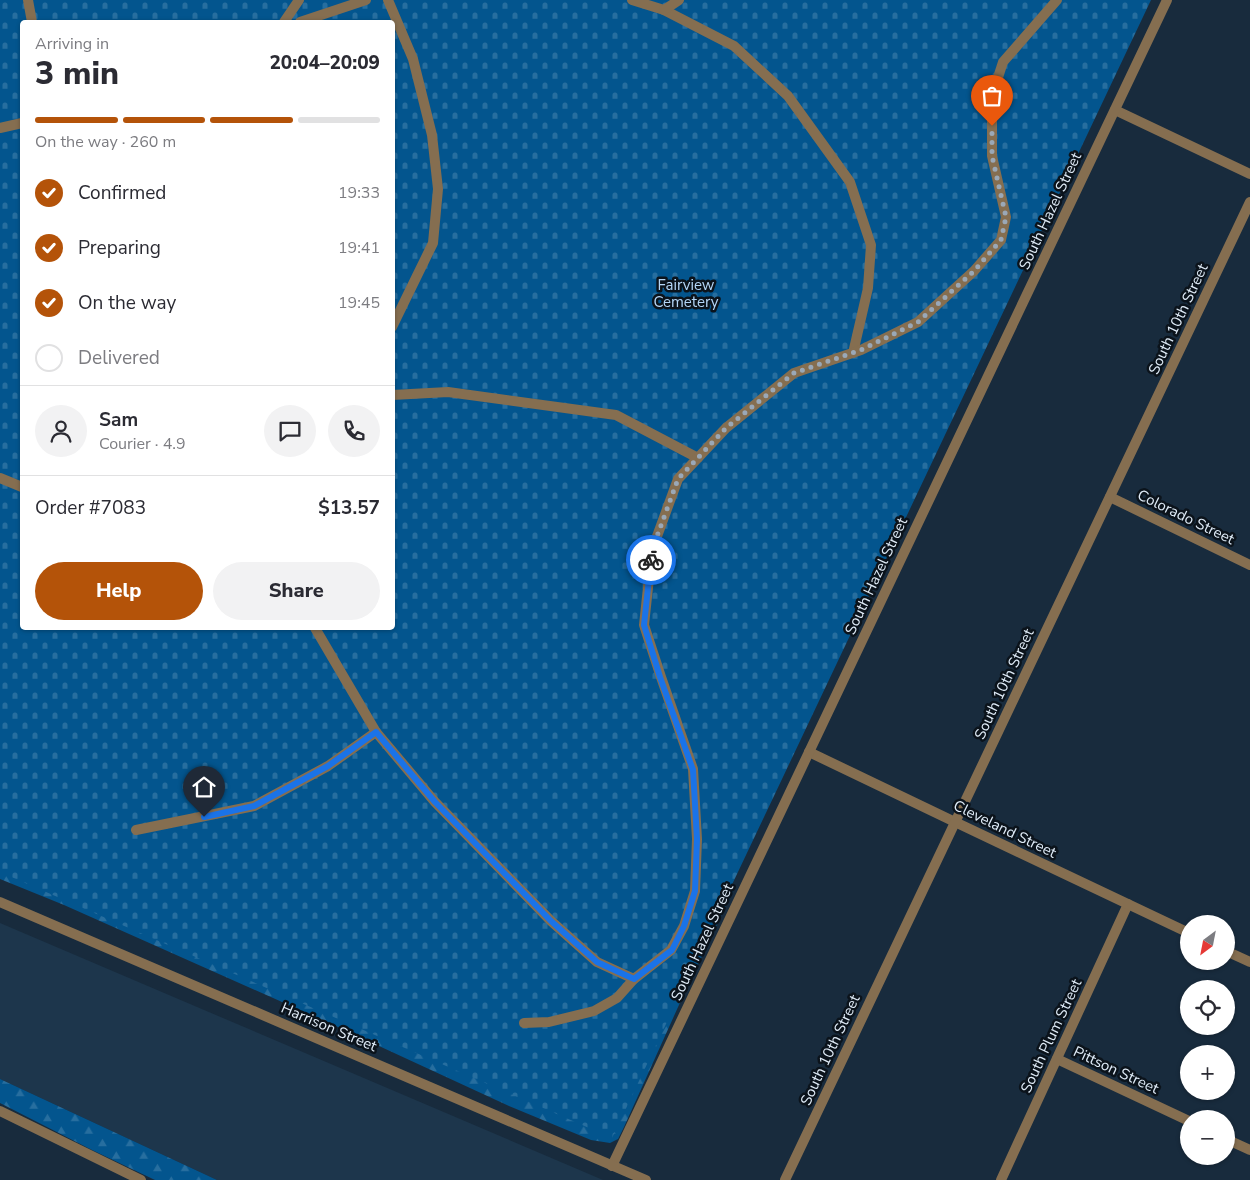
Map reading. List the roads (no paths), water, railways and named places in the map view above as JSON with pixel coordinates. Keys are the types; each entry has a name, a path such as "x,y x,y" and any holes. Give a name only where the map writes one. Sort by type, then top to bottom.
{"street":[{"path":"28,0 32,20"},
{"path":"285,20 298,0"},
{"path":"306,20 366,0"},
{"path":"388,0 415,69 432,135 438,189 433,243 395,321"},
{"path":"632,0 664,10 734,46 788,96 850,182 870,245 868,288 853,353"},
{"path":"664,10 679,0"},
{"path":"524,1024 549,1022 594,1011 617,998 634,979 672,950 684,926 695,891 697,839 693,770 644,625 652,550 678,479 726,428 794,373 853,353 918,322 974,271 1001,240 1006,217 992,156 992,96 1002,62 1057,0"},
{"name":"South Hazel Street","path":"612,1166 1167,0"},
{"path":"1115,110 1250,174"},
{"path":"0,128 20,123"},
{"name":"South 10th Street","path":"785,1180 1250,202"},
{"path":"395,395 448,392 616,415 698,458"},
{"path":"0,478 20,486"},
{"name":"Colorado Street","path":"1110,497 1250,565"},
{"path":"316,630 376,732 435,802 551,921 597,962 634,979"},
{"path":"136,830 254,806 328,766 376,732"},
{"name":"Cleveland Street","path":"809,752 1180,929"},
{"name":"Harrison Street","path":"0,902 646,1180"},
{"name":"South Plum Street","path":"1001,1180 1128,904"},
{"path":"1235,955 1250,962"},
{"name":"Pittson Street","path":"1057,1059 1180,1117"},
{"path":"0,1111 141,1180"},
{"path":"1235,1143 1250,1150"}],"park label":[{"name":"Fairview Cemetery","path":"686,294"}]}
